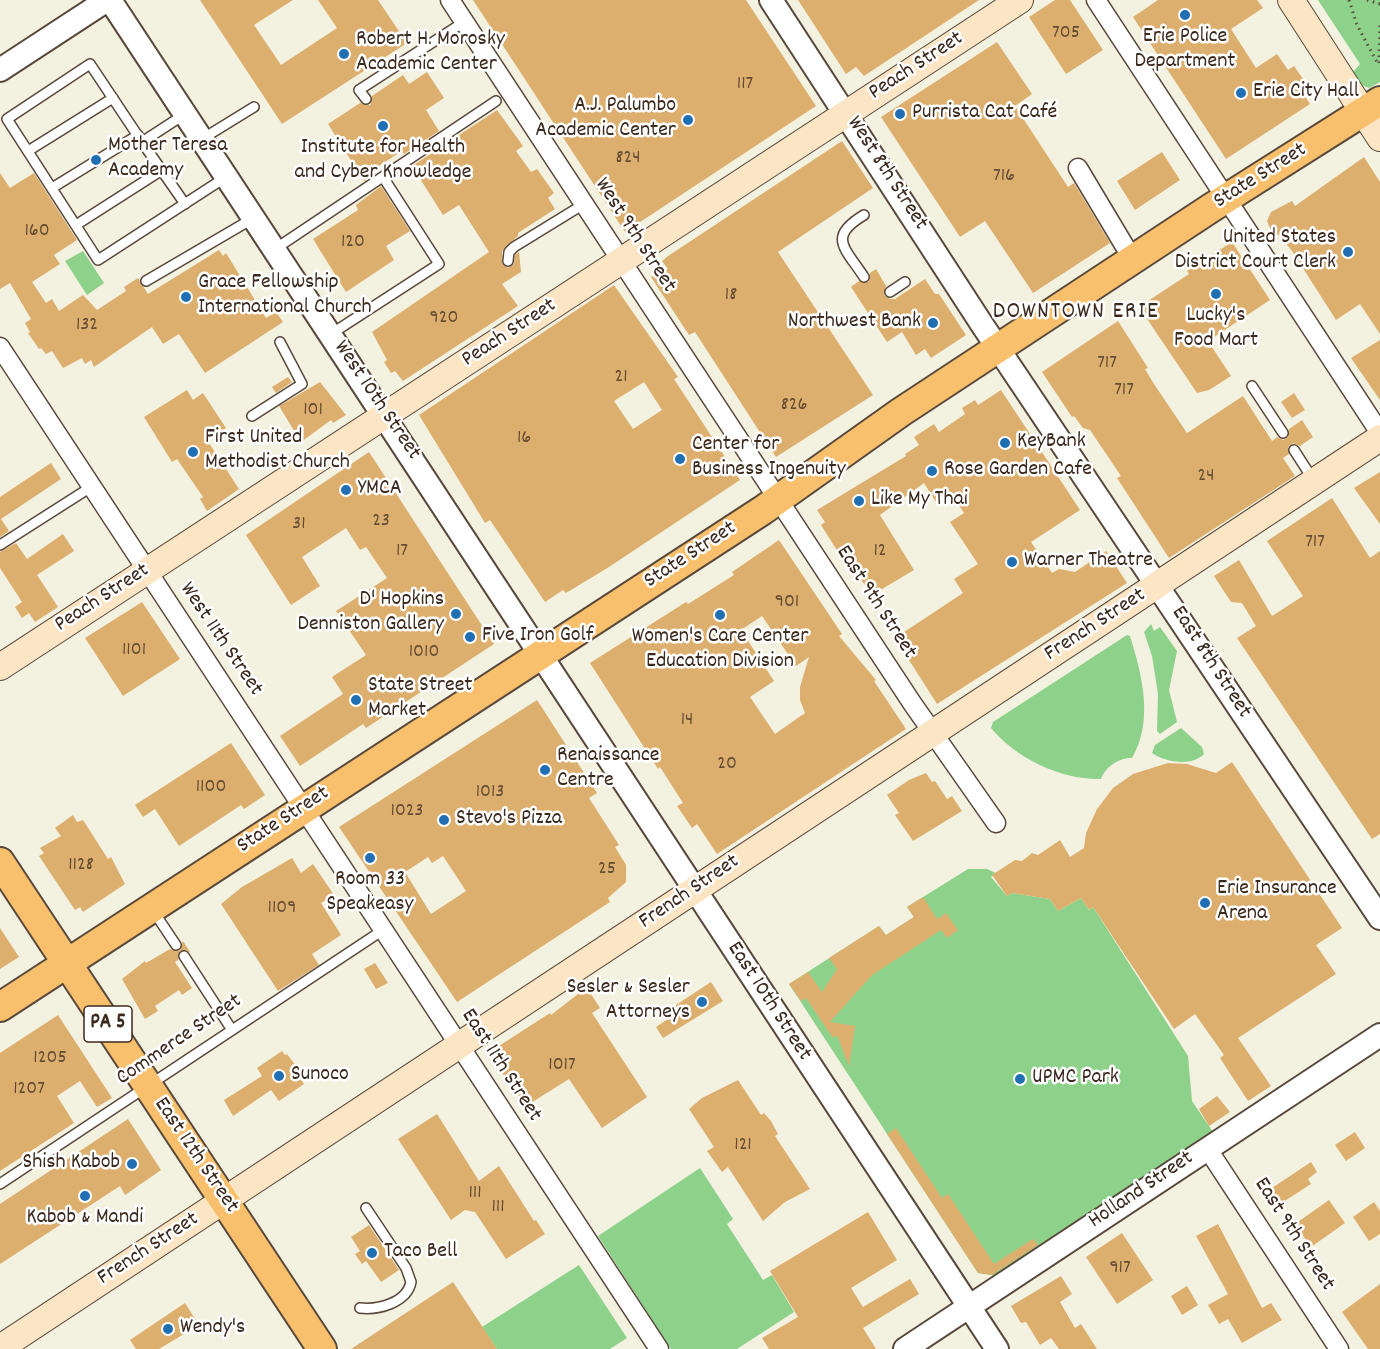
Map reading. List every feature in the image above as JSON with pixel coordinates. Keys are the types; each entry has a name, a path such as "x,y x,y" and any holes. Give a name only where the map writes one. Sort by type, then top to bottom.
{"main road":[{"name":"Peach Street","path":"0,667 1020,0"},
{"path":"1291,0 1372,107 1380,138"},
{"name":"State Street","path":"0,1007 778,498 902,412 1227,198 1372,107"},
{"name":"French Street","path":"4,1344 459,1047 1380,438"},
{"name":"PA 5","path":"0,862 67,963"},
{"name":"East 12th Street","path":"67,963 322,1349"}],"street":[{"path":"0,70 109,0"},
{"name":"West 10th Street","path":"109,0 386,416 541,654"},
{"name":"West 9th Street","path":"450,0 778,498"},
{"name":"West 8th Street","path":"771,0 999,349"},
{"path":"1096,0 1380,432"},
{"path":"1078,168 1133,260"},
{"name":"West 11th Street","path":"0,347 5,366 91,487 303,807"},
{"name":"East 8th Street","path":"999,349 1380,918"},
{"name":"East 9th Street","path":"778,498 996,823"},
{"name":"East 10th Street","path":"541,654 997,1349"},
{"name":"East 11th Street","path":"303,807 659,1349"},
{"name":"Holland Street","path":"905,1349 1380,1035"},
{"name":"East 9th Street","path":"1207,1148 1339,1349"}],"lane":[{"path":"366,99 359,90 464,22"},
{"path":"185,204 90,64 7,119 98,260 227,177"},
{"path":"27,151 113,98"},
{"path":"275,249 496,101"},
{"path":"202,140 254,107"},
{"path":"52,188 186,114"},
{"path":"76,225 162,170"},
{"path":"331,334 438,264 383,177"},
{"path":"508,261 508,252 514,247 584,204"},
{"path":"864,215 847,226 841,239 864,277"},
{"path":"146,281 254,218"},
{"path":"890,292 905,282"},
{"path":"252,416 302,384 299,374 280,342"},
{"path":"1252,386 1283,433"},
{"path":"1294,450 1315,483"},
{"path":"0,545 91,487"},
{"path":"151,908 176,945"},
{"name":"Commerce Street","path":"0,1184 383,930"},
{"path":"184,956 232,1030"},
{"path":"360,1308 376,1309 388,1304 407,1292 411,1282 406,1268 366,1208"}],"path":[{"path":"1349,0 1357,25 1378,63"},
{"path":"1367,0 1380,4"},
{"path":"1378,63 1380,24"}],"green space":[{"path":"1318,0 1380,0 1380,82 1369,88 1359,84 1353,72 1360,64"},
{"path":"83,251 104,283 87,295 65,261"},
{"path":"1151,624 1154,631 1160,627 1177,651 1169,690 1177,722 1160,734 1157,731 1158,694 1152,656 1144,632"},
{"path":"1127,635 1130,636 1144,697 1143,728 1132,758 1123,759 1114,764 1101,779 1071,776 1041,766 1027,758 991,728 993,722"},
{"path":"1181,728 1202,747 1204,754 1192,761 1178,762 1152,753 1155,745"},
{"name":"UPMC Park","path":"968,869 987,869 996,873 991,877 1007,896 1012,893 1050,899 1058,911 1081,898 1089,910 1093,907 1188,1056 1192,1101 1213,1132 1085,1215 998,1276 978,1273 789,984 879,926 886,935 914,917 907,907"},
{"path":"700,1168 733,1219 727,1224 763,1280 772,1275 794,1312 737,1349 671,1349 598,1236"},
{"path":"579,1265 627,1338 610,1349 497,1349 482,1327"}],"building":[{"name":"Robert H. Morosky Academic Center","path":"200,0 293,0 254,25 281,65 337,28 318,0 378,0 407,43 282,124"},
{"path":"473,0 746,0 816,106 625,232"},
{"path":"798,0 979,0 864,76 856,67 846,74"},
{"path":"1055,0 1070,0 1103,50 1066,74 1029,17"},
{"path":"1158,0 1257,0 1263,8 1231,29 1256,68 1277,54 1288,70 1294,66 1308,86 1301,90 1310,104 1226,159 1133,17"},
{"path":"997,42 1032,94 1015,106 1068,187 1074,183 1110,243 1033,293 985,221 960,237 881,117"},
{"name":"Institute for Health and Cyber Knowledge","path":"427,72 444,98 426,110 439,131 404,154 402,151 371,171 374,175 364,181 328,124 360,103 370,105 372,96 403,75 409,84"},
{"path":"497,110 523,146 516,151 531,172 537,169 554,193 548,198 555,209 518,233 518,236 502,251 502,263 508,268 514,264 515,255 519,252 521,272 502,284 518,306 403,381 395,371 391,373 384,362 387,360 372,332 489,252 459,205 443,215 412,166"},
{"path":"842,141 873,188 778,252 873,395 776,457 695,332 689,335 651,277 668,269 662,261 668,256"},
{"path":"1162,152 1180,180 1135,210 1117,181"},
{"path":"1364,157 1380,182 1380,334 1360,304 1336,320 1292,251 1279,235 1272,233 1267,221 1271,212 1292,201 1295,206"},
{"path":"0,173 10,188 34,173 77,240 54,255 60,264 32,282 46,303 52,299 59,311 83,295 97,310 126,291 124,287 138,278 148,294 219,250 223,256 226,253 266,318 276,312 283,322 205,373 179,334 163,344 152,327 94,367 91,360 85,364 82,358 63,368 52,351 46,354 41,348 39,349 28,333 30,332 25,323 31,319 10,283 0,289"},
{"path":"381,186 410,231 386,246 394,260 346,292 313,239 358,210 356,205"},
{"path":"1232,242 1270,300 1208,341 1231,376 1209,390 1197,393 1139,307 1189,274 1187,271"},
{"path":"876,269 886,286 884,295 890,299 895,299 925,279 935,294 939,294 966,335 931,358 925,349 916,355 902,332 887,342 851,287 859,281 868,282 870,273"},
{"path":"614,285 678,377 674,379 740,480 609,567 566,593 563,590 545,602 490,520 485,523 419,415","holes":["644,382 662,410 633,429 614,401"]},
{"path":"1118,321 1148,368 1145,369 1154,384 1187,433 1243,396 1272,441 1277,437 1283,440 1287,438 1289,429 1302,420 1313,437 1300,446 1293,443 1288,447 1289,454 1283,458 1295,476 1169,558 1117,478 1121,476 1090,430 1083,428 1074,416 1072,417 1042,372"},
{"path":"1380,340 1380,400 1351,358"},
{"path":"288,377 292,382 276,393 272,387"},
{"path":"320,382 346,415 333,423 331,420 301,442 279,406"},
{"path":"187,390 193,400 203,393 226,428 207,440 239,489 207,511 200,499 203,497 177,459 172,462 144,417"},
{"path":"1001,390 1080,510 1031,542 1052,573 1059,569 1075,572 1106,551 1127,583 937,704 895,638 963,593 954,579 978,564 950,522 964,513 951,493 936,502 924,483 880,515 914,570 872,595 859,577 855,579 821,525 825,522 817,510 906,456 905,454 919,445 914,437 934,424 939,432 965,414 962,408 975,400 978,405"},
{"path":"1294,393 1305,410 1292,418 1281,402"},
{"path":"369,452 494,644 366,728 363,724 300,766 280,736 343,694 332,677 366,655 336,611 387,578 366,547 360,550 346,528 302,557 320,586 291,605 246,535"},
{"path":"51,463 61,479 1,519 9,531 0,537 0,497"},
{"path":"1380,472 1380,524 1354,488"},
{"path":"1332,498 1370,558 1380,551 1380,834 1372,839 1237,638 1256,626 1242,603 1231,602 1214,576 1239,560 1272,616 1303,596 1267,541"},
{"path":"63,534 74,551 37,575 58,607 35,622 29,613 22,618 15,607 22,602 0,568 0,552 16,543 27,559"},
{"path":"779,540 842,634 839,636 876,680 874,681 906,729 717,854 697,824 692,828 677,806 683,803 660,767 658,769 590,663 686,602 688,604 734,575 732,572","holes":["762,616 796,666 809,657 800,687 800,700 805,713 775,734 750,697 774,681 741,630"]},
{"path":"142,602 180,659 123,696 85,638"},
{"path":"537,700 597,793 589,798 619,845 615,847 626,865 626,882 608,898 610,902 457,1002 339,827","holes":["443,856 466,891 431,914 405,872 428,857 432,863"]},
{"path":"231,743 265,795 244,809 241,805 179,846 155,809 143,817 135,805"},
{"name":"Erie Insurance Arena","path":"1232,762 1342,928 1316,945 1336,974 1238,1038 1271,1086 1248,1101 1220,1058 1224,1055 1195,1014 1174,1029 1093,907 1089,910 1081,898 1058,911 1050,899 1012,893 1007,896 992,875 1015,860 1022,861 1032,853 1038,855 1060,840 1070,857 1084,848 1086,833 1097,809 1113,788 1133,774 1168,763 1187,764 1216,773"},
{"path":"926,773 932,782 935,781 947,799 952,796 962,811 913,841 895,815 899,813 887,795 909,780"},
{"path":"73,815 77,822 83,820 108,859 111,857 125,884 83,912 80,907 75,910 39,856 44,853 40,848 61,836 55,828"},
{"path":"292,858 301,873 313,864 334,895 321,903 341,935 312,954 319,965 278,991 221,904 242,887"},
{"path":"923,897 937,919 946,913 958,930 947,938 941,930 872,975 830,1022 855,1026 849,1066 837,1035 833,1038 806,998 801,1001 789,984 808,972 822,992 837,969 829,958 879,926 886,935 914,917 907,907"},
{"path":"0,928 19,957 0,969"},
{"path":"183,941 190,952 180,951 178,960 175,962 192,988 182,995 179,990 155,1006 158,1011 145,1019 122,979 145,961 146,963 170,949 179,951"},
{"path":"375,963 388,983 376,989 364,969"},
{"path":"711,982 723,1001 663,1038 656,1027 677,1013 676,1005"},
{"path":"589,991 600,1008 592,1013 647,1097 602,1128 569,1079 526,1106 488,1053 550,1013 551,1015 578,994"},
{"path":"58,1015 112,1098 97,1107 80,1081 57,1096 74,1123 0,1171 0,1053"},
{"path":"282,1051 299,1070 296,1072 304,1084 279,1101 271,1090 233,1116 224,1100 262,1076 257,1068"},
{"path":"738,1080 761,1115 764,1113 771,1121 778,1134 775,1136 810,1189 785,1202 763,1221 728,1167 722,1172 707,1151 714,1147 689,1109 702,1098"},
{"path":"1217,1096 1230,1112 1209,1126 1199,1109"},
{"path":"437,1114 479,1181 499,1166 534,1221 536,1220 545,1234 506,1259 475,1212 465,1210 451,1220 398,1139"},
{"path":"128,1119 161,1170 125,1195 120,1186 0,1264 0,1204"},
{"path":"896,1128 942,1198 948,1194 994,1264 1033,1239 1038,1245 992,1275 978,1273 887,1134"},
{"path":"1355,1132 1365,1148 1346,1161 1335,1145"},
{"path":"1311,1162 1317,1172 1308,1179 1311,1184 1280,1204 1269,1190"},
{"path":"1329,1200 1345,1223 1311,1247 1295,1224"},
{"path":"1374,1202 1380,1211 1380,1234 1369,1241 1353,1217"},
{"path":"868,1212 897,1260 851,1288 863,1307 910,1279 919,1294 863,1328 876,1349 769,1349 762,1338 798,1317 770,1271"},
{"path":"1218,1224 1262,1308 1271,1303 1282,1320 1242,1343 1228,1319 1219,1324 1208,1305 1228,1294 1196,1236"},
{"path":"369,1225 399,1270 381,1282 366,1261 362,1264 355,1254 360,1251 351,1237"},
{"path":"1122,1233 1153,1280 1117,1304 1086,1257"},
{"path":"1061,1276 1072,1294 1060,1302 1075,1328 1081,1324 1097,1349 1059,1349 1051,1338 1040,1345 1026,1322 1021,1323 1011,1306"},
{"path":"453,1282 497,1349 351,1349"},
{"path":"1380,1284 1380,1349 1368,1349 1342,1312"},
{"path":"1187,1286 1198,1305 1182,1315 1171,1296"},
{"path":"185,1303 199,1325 159,1349 136,1349 130,1340"}],"place":[{"name":"Erie Police Department","path":"1185,15"},
{"name":"Robert H. Morosky Academic Center","path":"344,54"},
{"name":"Erie City Hall","path":"1241,93"},
{"name":"Purrista Cat Café","path":"900,114"},
{"name":"A.J. Palumbo Academic Center","path":"688,120"},
{"name":"Institute for Health and Cyber Knowledge","path":"383,126"},
{"name":"Mother Teresa Academy","path":"96,160"},
{"name":"United States District Court Clerk","path":"1348,252"},
{"name":"Lucky's Food Mart","path":"1216,294"},
{"name":"Grace Fellowship International Church","path":"186,297"},
{"name":"Northwest Bank","path":"933,323"},
{"name":"KeyBank","path":"1005,443"},
{"name":"First United Methodist Church","path":"193,452"},
{"name":"Center for Business Ingenuity","path":"680,459"},
{"name":"Rose Garden Cafe","path":"932,471"},
{"name":"YMCA","path":"346,490"},
{"name":"Like My Thai","path":"859,501"},
{"name":"Warner Theatre","path":"1012,562"},
{"name":"D' Hopkins Denniston Gallery","path":"456,614"},
{"name":"Women's Care Center Education Division","path":"720,615"},
{"name":"Five Iron Golf","path":"470,637"},
{"name":"State Street Market","path":"356,700"},
{"name":"Renaissance Centre","path":"545,770"},
{"name":"Stevo's Pizza","path":"444,820"},
{"name":"Room 33 Speakeasy","path":"370,858"},
{"name":"Erie Insurance Arena","path":"1205,903"},
{"name":"Sesler & Sesler Attorneys","path":"702,1002"},
{"name":"Sunoco","path":"279,1076"},
{"name":"UPMC Park","path":"1020,1079"},
{"name":"Shish Kabob","path":"132,1164"},
{"name":"Kabob & Mandi","path":"85,1196"},
{"name":"Taco Bell","path":"372,1253"},
{"name":"Wendy's","path":"168,1329"}],"district":[{"name":"DOWNTOWN ERIE","path":"1076,314"}]}
